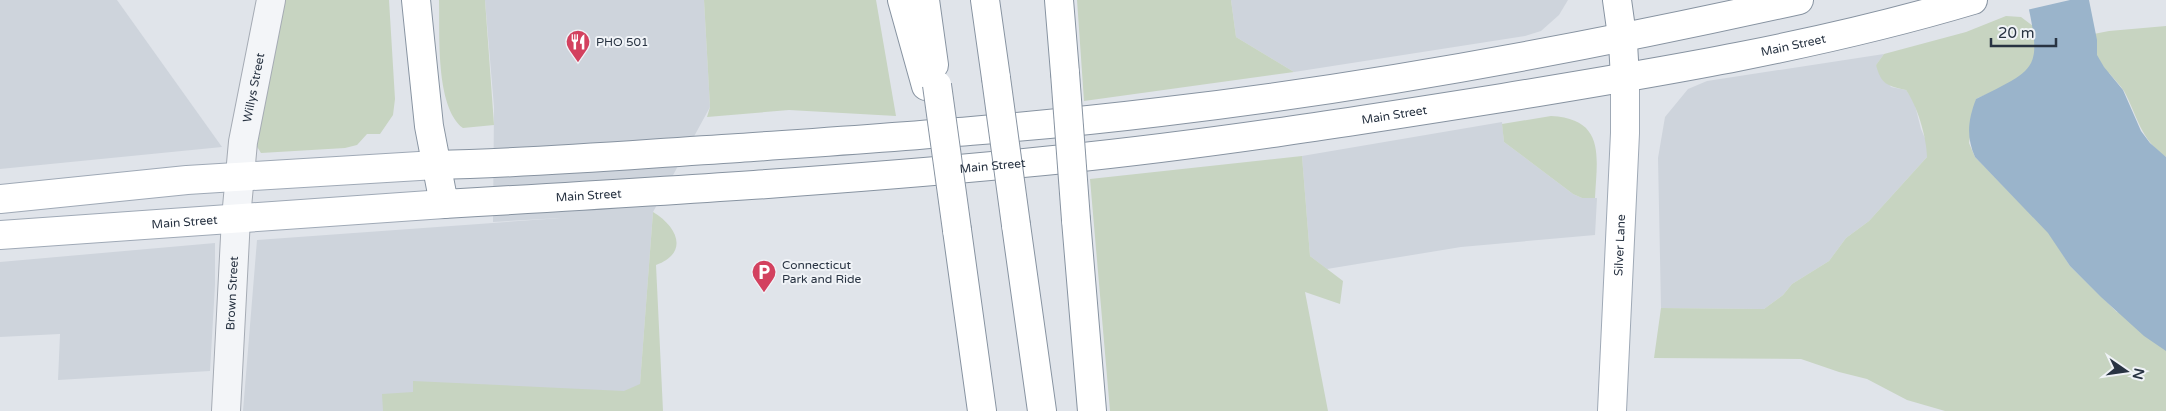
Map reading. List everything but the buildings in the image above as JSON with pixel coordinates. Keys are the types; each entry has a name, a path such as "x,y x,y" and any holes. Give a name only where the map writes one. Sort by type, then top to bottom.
{"main road":[{"path":"416,0 423,81 444,204"},
{"path":"902,0 932,86 947,154 982,411"},
{"path":"925,0 932,86"},
{"path":"985,0 1042,411"},
{"path":"1059,0 1092,411"},
{"name":"Silver Lane","path":"1612,411 1625,133 1625,78 1617,0"},
{"path":"0,199 144,184 239,177 694,151 924,135 1186,109 1449,70 1622,38 1799,0"},
{"name":"Main Street","path":"0,235 963,168 1147,150 1349,122 1718,62 1822,40 1974,0"},
{"path":"691,188 694,151"},
{"path":"329,171 332,212"}],"street":[{"name":"Willys Street","path":"239,177 244,136 271,0"},
{"name":"Brown Street","path":"226,411 239,177"}],"shaded area":[{"path":"0,0 117,0 222,147 0,169"},
{"path":"485,0 704,0 710,107 653,212 638,411 243,411 257,240 561,218 493,222 494,107"},
{"path":"1231,0 1568,0 1559,15 1541,31 1525,36 1294,72 1236,37"},
{"path":"1884,54 1876,65 1891,87 1906,90 1914,101 1921,129 1927,143 1927,157 1869,221 1846,238 1829,261 1792,284 1783,295 1764,309 1661,308 1658,158 1665,117 1688,89 1707,81"},
{"path":"1502,122 1504,142 1573,194 1582,198 1597,198 1595,235 1461,247 1327,269 1310,256 1302,156"},
{"path":"215,243 215,285 210,371 58,380 60,334 0,337 0,262"}],"green space":[{"path":"283,0 389,0 395,99 393,115 380,134 367,134 357,145 345,148 261,153 256,145"},
{"path":"439,0 485,0 494,125 463,128 454,118 443,87"},
{"path":"704,0 876,0 896,116 789,110 707,117 710,107"},
{"path":"1077,0 1231,0 1236,37 1294,72 1084,101"},
{"path":"2006,16 2021,17 2033,26 2035,57 2031,65 2018,78 1976,99 1969,143 1975,157 2049,233 2070,266 2117,312 2166,319 2166,411 1945,411 1907,400 1867,379 1801,359 1654,358 1661,308 1764,309 1783,295 1792,284 1829,261 1846,238 1869,221 1927,157 1923,131 1910,96 1906,90 1889,85 1880,76 1876,65 1884,54 1966,32"},
{"path":"2166,26 2166,157 2150,143 2140,127 2124,91 2109,73 2072,67 2063,40 2109,31"},
{"path":"1551,116 1569,119 1581,124 1590,132 1594,143 1597,168 1595,198 1582,198 1573,194 1504,142 1502,124"},
{"path":"1302,156 1310,256 1343,281 1340,304 1305,292 1328,411 1110,411 1090,179"},
{"path":"653,212 669,225 674,232 676,240 673,254 656,265 663,411 383,411 382,394 413,392 413,381 624,391 640,384"}],"water":[{"path":"2027,0 2089,0 2097,40 2097,55 2104,67 2123,90 2141,131 2150,143 2166,157 2166,351 2144,336 2070,266 2048,233 1975,157 1972,150 1969,128 1976,99 2023,73 2030,64 2034,54 2032,23"}],"pier":[{"path":"2025,0 2070,0 2027,10"}],"place":[{"name":"PHO 501","path":"578,63"},
{"name":"Connecticut Park and Ride","path":"764,293"}]}
